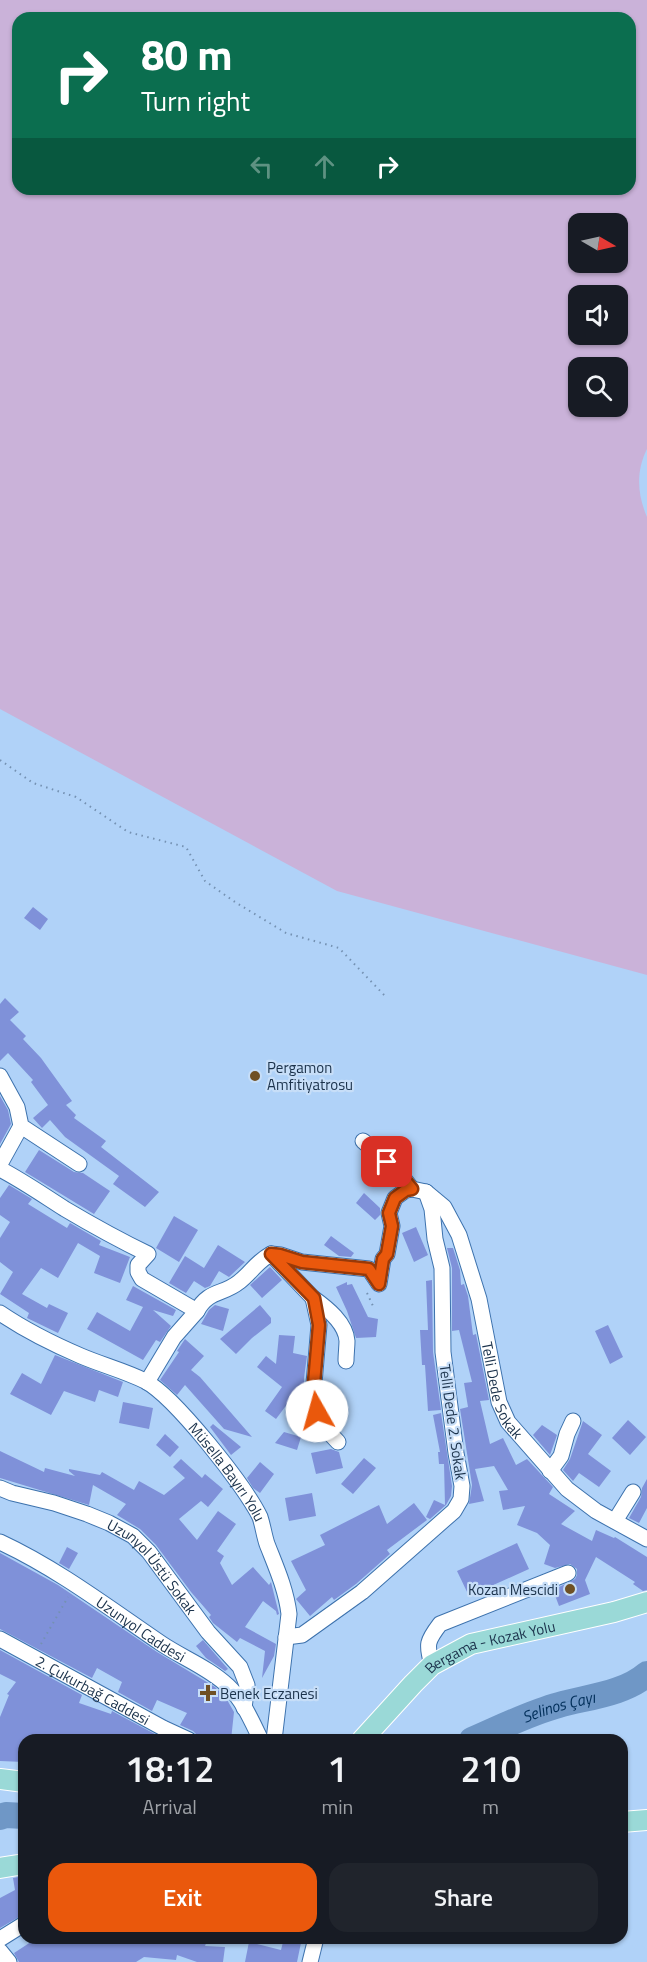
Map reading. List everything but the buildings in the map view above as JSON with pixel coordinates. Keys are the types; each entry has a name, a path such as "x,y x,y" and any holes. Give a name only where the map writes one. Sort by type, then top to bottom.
{"main road":[{"name":"Bergama - Kozak Yolu","path":"367,1734 432,1665 471,1644 614,1612 647,1602"},
{"path":"0,1779 18,1781"},
{"path":"628,1822 647,1820"},
{"path":"0,1868 18,1865"}],"street":[{"path":"0,1076 16,1107 21,1126 79,1164"},
{"path":"0,1164 21,1126"},
{"name":"Telli Dede Sokak","path":"363,1141 419,1190 444,1207 459,1235 480,1299 499,1402 508,1422 567,1489 596,1511 647,1539"},
{"path":"0,1169 29,1184 110,1235 148,1254 138,1265 138,1272 142,1279 197,1311"},
{"path":"147,1382 174,1337 197,1311 203,1300 238,1283 260,1260 271,1254 302,1262 369,1269 379,1284 392,1226 389,1213 395,1198 406,1190 419,1190"},
{"name":"Telli Dede 2. Sokak","path":"286,1637 302,1635 363,1592 454,1511 461,1499 462,1486 443,1352 442,1268 435,1239 432,1209 419,1190"},
{"path":"271,1254 314,1298 326,1307 342,1327 347,1338 346,1361"},
{"path":"314,1298 319,1325 313,1395 323,1426 338,1442"},
{"name":"Müsella Bayırı Yolu","path":"0,1313 20,1326 79,1355 147,1382 175,1406 239,1484 260,1518 286,1594 289,1614 275,1734"},
{"path":"550,1471 561,1456 573,1421"},
{"name":"Uzunyol Üstü Sokak","path":"0,1488 87,1514 109,1522 133,1536 149,1552 208,1632 240,1667 246,1685 244,1708"},
{"path":"615,1521 633,1492"},
{"name":"Uzunyol Caddesi","path":"0,1542 76,1584 228,1686 244,1708 258,1734"},
{"path":"432,1665 427,1648 429,1638 440,1624 568,1573"},
{"name":"2. Çukurbağ Caddesi","path":"0,1639 176,1734"},
{"path":"0,1939 18,1928"},
{"path":"310,1962 314,1944"},
{"path":"0,1951 9,1962"}],"path":[{"path":"0,760 33,783 76,797 128,832 186,847 206,881 234,902 286,933 339,948 386,998"},
{"path":"33,1657 76,1584"}],"shaded area":[{"path":"0,0 647,0 647,449 643,457 639,483 641,500 647,517 647,975 337,891 0,709"}],"waterway":[{"name":"Selinos Çayı","path":"486,1734 548,1708 605,1694 627,1686 647,1674"},
{"name":"Selinos Çayı","path":"0,1817 18,1816"}],"place":[{"name":"Pergamon Amfitiyatrosu","path":"255,1076"},
{"name":"Kozan Mescidi","path":"570,1589"},
{"name":"Benek Eczanesi","path":"208,1693"}],"route":[{"path":"317,1411 313,1395 319,1325 314,1298 271,1254 327,1266 369,1269 379,1284 392,1226 389,1213 395,1198 406,1190 412,1189 397,1170 387,1162"}]}
